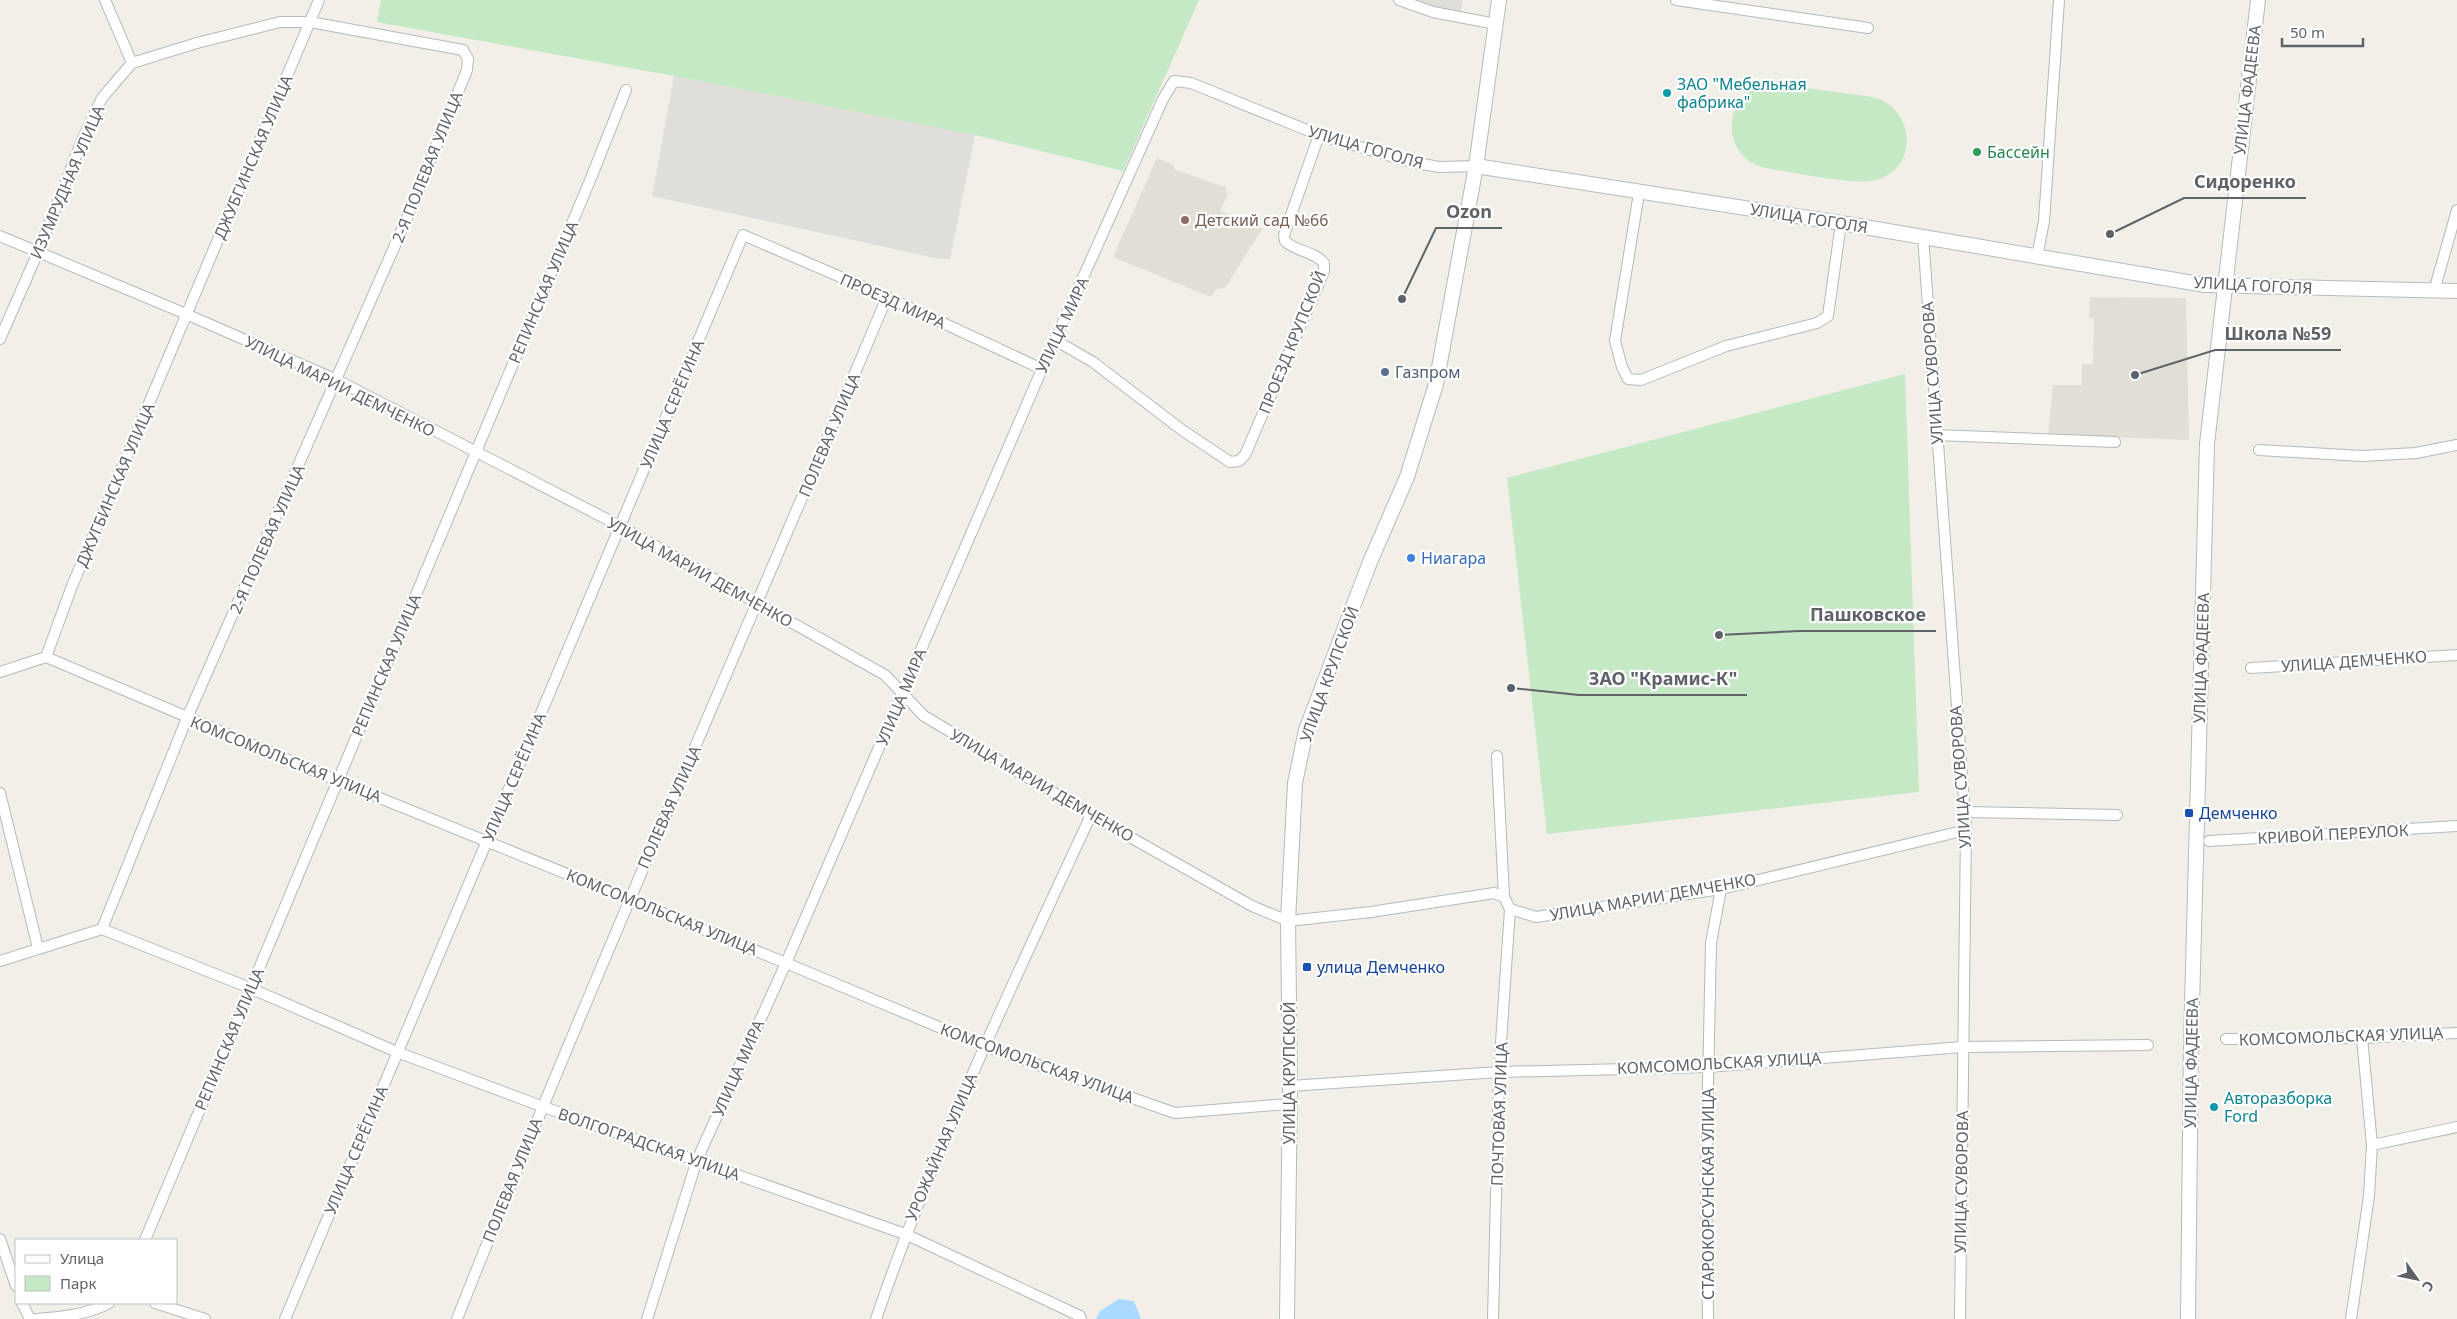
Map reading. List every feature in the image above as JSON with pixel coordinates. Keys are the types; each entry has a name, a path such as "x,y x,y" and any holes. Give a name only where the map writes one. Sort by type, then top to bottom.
{"street":[{"path":"105,0 132,64 196,43 280,22 310,22"},
{"name":"ДЖУБГИНСКАЯ УЛИЦА","path":"186,314 319,0"},
{"path":"1399,0 1433,12 1496,24"},
{"path":"1476,166 1500,0"},
{"path":"1676,0 1868,28"},
{"path":"2037,257 2044,221 2059,0"},
{"name":"УЛИЦА ФАДЕЕВА","path":"2188,1319 2191,1043 2207,444 2258,0"},
{"name":"2-Я ПОЛЕВАЯ УЛИЦА","path":"102,929 187,718 407,218 467,70 468,59 464,50 310,22"},
{"name":"ИЗУМРУДНАЯ УЛИЦА","path":"0,339 38,252 83,138 102,98 132,64"},
{"name":"УЛИЦА ГОГОЛЯ","path":"1174,81 1191,83 1319,135 1411,162 1439,167 1476,166 1841,222 2204,286 2457,291"},
{"name":"УЛИЦА МИРА","path":"646,1319 697,1160 786,963 1042,369 1163,99 1174,81"},
{"name":"РЕПИНСКАЯ УЛИЦА","path":"145,1239 626,90"},
{"name":"ПРОЕЗД КРУПСКОЙ","path":"1055,340 1093,362 1182,430 1230,462 1239,461 1245,455 1324,271 1324,263 1318,256 1289,245 1285,241 1284,235 1319,135"},
{"name":"УЛИЦА КРУПСКОЙ","path":"1287,1319 1290,1086 1288,921 1294,783 1306,730 1370,562 1407,477 1436,384 1476,166"},
{"path":"1638,192 1615,341 1622,368 1628,379 1641,380 1726,346 1817,323 1828,316 1841,222"},
{"path":"2434,291 2457,210"},
{"name":"ПРОЕЗД МИРА","path":"743,235 887,297 1042,369"},
{"name":"УЛИЦА СЕРЁГИНА","path":"286,1319 743,235"},
{"name":"УЛИЦА МАРИИ ДЕМЧЕНКО","path":"0,236 337,380 620,526 885,675 922,715 1091,815 1252,906 1288,921 1371,912 1494,893 1504,897"},
{"name":"УЛИЦА СУВОРОВА","path":"1923,236 1935,435 1966,830 1960,1319"},
{"name":"ПОЛЕВАЯ УЛИЦА","path":"456,1319 541,1106 628,899 758,604 887,297"},
{"name":"ДЖУГБИНСКАЯ УЛИЦА","path":"46,657 72,586 186,314"},
{"path":"1935,435 2116,442"},
{"path":"2259,450 2362,456 2416,453 2457,446"},
{"name":"УЛИЦА ДЕМЧЕНКО","path":"2251,668 2457,655"},
{"path":"0,672 46,657"},
{"name":"КОМСОМОЛЬСКАЯ УЛИЦА","path":"46,657 338,781 786,963 984,1046 1175,1113 1289,1104"},
{"path":"1497,756 1504,897 1510,909"},
{"path":"0,793 38,948"},
{"path":"1964,812 2117,815"},
{"name":"УРОЖАЙНАЯ УЛИЦА","path":"876,1319 905,1234 984,1046 1091,815"},
{"name":"КРИВОЙ ПЕРЕУЛОК","path":"2210,841 2457,826"},
{"name":"УЛИЦА МАРИИ ДЕМЧЕНКО","path":"1510,909 1536,917 1721,889 1966,830"},
{"name":"СТАРОКОРСУНСКАЯ УЛИЦА","path":"1708,1319 1706,1180 1711,943 1721,889"},
{"name":"ПОЧТОВАЯ УЛИЦА","path":"1493,1319 1499,1072 1510,909"},
{"path":"0,961 102,929"},
{"name":"ВОЛГОГРАДСКАЯ УЛИЦА","path":"102,929 250,988 397,1052 541,1106 905,1234 1080,1316 1081,1319"},
{"name":"КОМСОМОЛЬСКАЯ УЛИЦА","path":"2226,1039 2362,1038 2457,1033"},
{"path":"2351,1319 2369,1196 2372,1145 2362,1038"},
{"name":"КОМСОМОЛЬСКАЯ УЛИЦА","path":"1290,1086 1499,1072 1708,1067 1963,1048 2148,1045"},
{"path":"2372,1145 2457,1127"},
{"path":"0,1239 15,1283"},
{"path":"22,1304 30,1319"},
{"path":"36,1319 61,1317 98,1310 107,1304"},
{"path":"158,1304 204,1319"}],"shaded area":[{"path":"1410,0 1463,0 1460,14"},
{"path":"674,76 975,135 950,259 935,258 652,196"},
{"name":"Детский сад №66","path":"1157,158 1174,165 1174,169 1227,188 1225,192 1228,194 1220,211 1262,229 1225,288 1216,289 1211,297 1113,257"},
{"path":"2090,297 2186,298 2189,440 2048,435 2053,385 2082,385 2082,364 2093,364 2094,319 2089,318"}],"green space":[{"path":"381,0 1199,0 1123,171 975,135 674,76 377,22"},
{"path":"1771,83 1872,97 1886,103 1897,112 1904,124 1907,138 1905,151 1900,163 1890,173 1876,180 1854,181 1823,178 1766,168 1750,161 1739,151 1733,138 1732,124 1735,110 1743,98 1755,88"},
{"path":"1905,374 1919,792 1547,834 1507,478"}],"water":[{"path":"1119,1299 1134,1301 1141,1319 1096,1319 1100,1311"}],"place":[{"name":"ЗАО \"Мебельная фабрика\"","path":"1667,93"},
{"name":"Бассейн","path":"1977,152"},
{"name":"Детский сад №66","path":"1185,220"},
{"name":"Сидоренко","path":"2110,234"},
{"name":"Ozon","path":"1402,299"},
{"name":"Газпром","path":"1385,372"},
{"name":"Школа №59","path":"2135,375"},
{"name":"Ниагара","path":"1411,558"},
{"name":"Пашковское","path":"1719,635"},
{"name":"ЗАО \"Крамис-К\"","path":"1511,688"},
{"name":"Демченко","path":"2189,813"},
{"name":"улица Демченко","path":"1307,967"},
{"name":"Авторазборка Ford","path":"2214,1107"}]}
